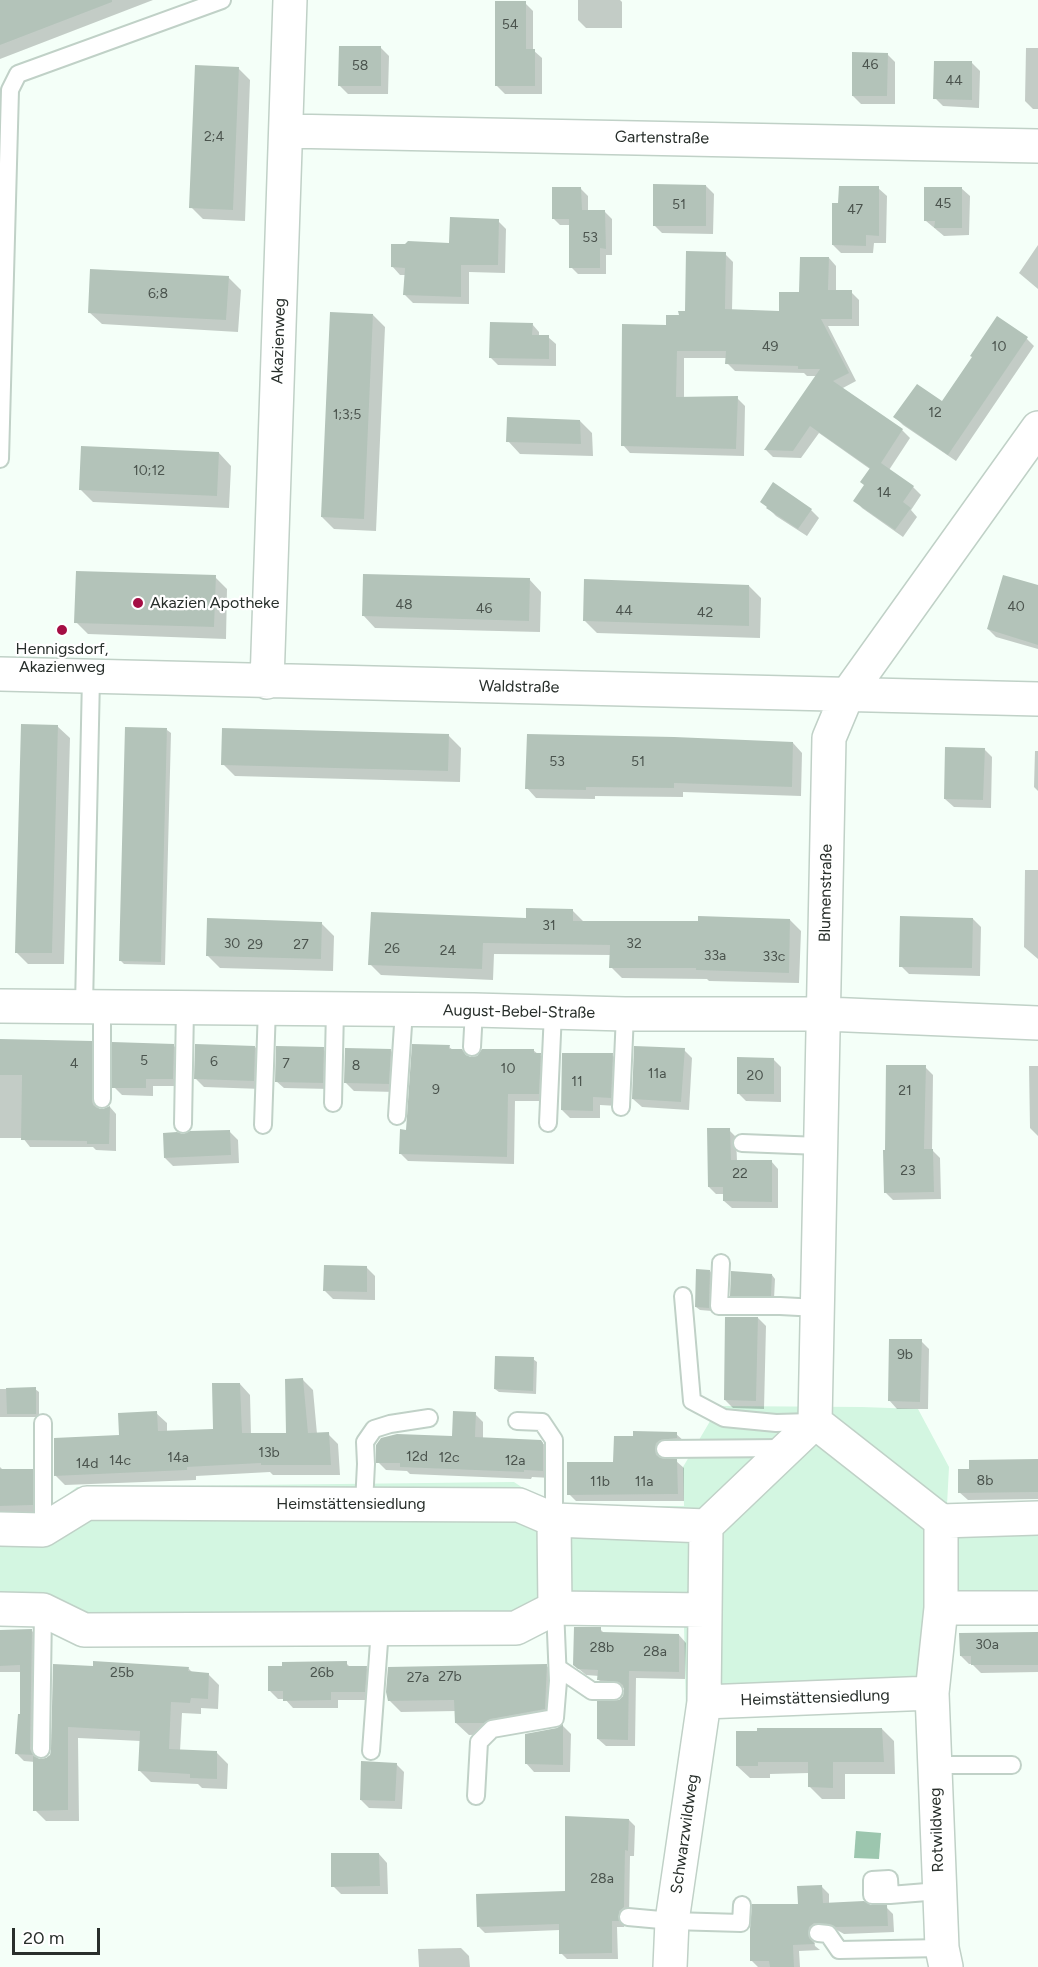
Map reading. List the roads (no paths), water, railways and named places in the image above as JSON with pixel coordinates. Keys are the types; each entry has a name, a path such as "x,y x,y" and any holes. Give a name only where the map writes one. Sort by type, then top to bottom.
{"street":[{"name":"Akazienweg","path":"267,682 290,0"},
{"name":"Gartenstraße","path":"286,130 1038,146"},
{"name":"Blumenstraße","path":"815,1422 829,738 847,695 1038,429"},
{"name":"Waldstraße","path":"0,674 1038,699"},
{"name":"August-Bebel-Straße","path":"0,1006 267,1007 626,1014 825,1014 1038,1023"},
{"path":"704,1702 706,1526 815,1422 941,1521 1038,1518"},
{"name":"Heimstättensiedlung","path":"43,1530 87,1503 519,1504 554,1520 706,1526"},
{"path":"554,1520 555,1608"},
{"path":"932,1693 942,1608 941,1521"},
{"path":"0,1529 43,1530"},
{"path":"0,1609 43,1610 84,1630 516,1628 555,1608 705,1610"},
{"path":"942,1608 1038,1608"},
{"name":"Heimstättensiedlung","path":"704,1702 932,1693"},
{"name":"Rotwildweg","path":"932,1693 939,1891 944,1957"},
{"name":"Schwarzwildweg","path":"670,1967 672,1921 704,1702"}],"lane":[{"path":"0,459 10,90 18,74 222,0"},
{"path":"91,677 93,1006 102,1099"},
{"path":"263,1125 267,1007"},
{"path":"183,1124 185,1008"},
{"path":"333,1103 335,1009"},
{"path":"397,1116 404,1010"},
{"path":"472,1047 474,1010"},
{"path":"548,1122 553,1012"},
{"path":"621,1107 626,1014"},
{"path":"742,1143 820,1146"},
{"path":"721,1263 719,1306 818,1308"},
{"path":"683,1296 692,1401 724,1418 776,1423 815,1422"},
{"path":"364,1504 365,1442 374,1429 429,1418"},
{"path":"517,1420 542,1422 554,1440 554,1520"},
{"path":"43,1530 44,1423"},
{"path":"665,1449 788,1448"},
{"path":"476,1796 479,1742 492,1730 555,1718 558,1668 555,1608"},
{"path":"41,1749 43,1610"},
{"path":"371,1751 380,1629"},
{"path":"558,1668 592,1691 614,1691"},
{"path":"935,1765 1012,1765"},
{"path":"890,1894 939,1891"},
{"path":"628,1917 740,1930 741,1905"},
{"path":"818,1934 828,1934 839,1950 944,1957"}],"place":[{"name":"Akazien Apotheke","path":"138,603"},
{"name":"Hennigsdorf, Akazienweg","path":"62,630"}]}
